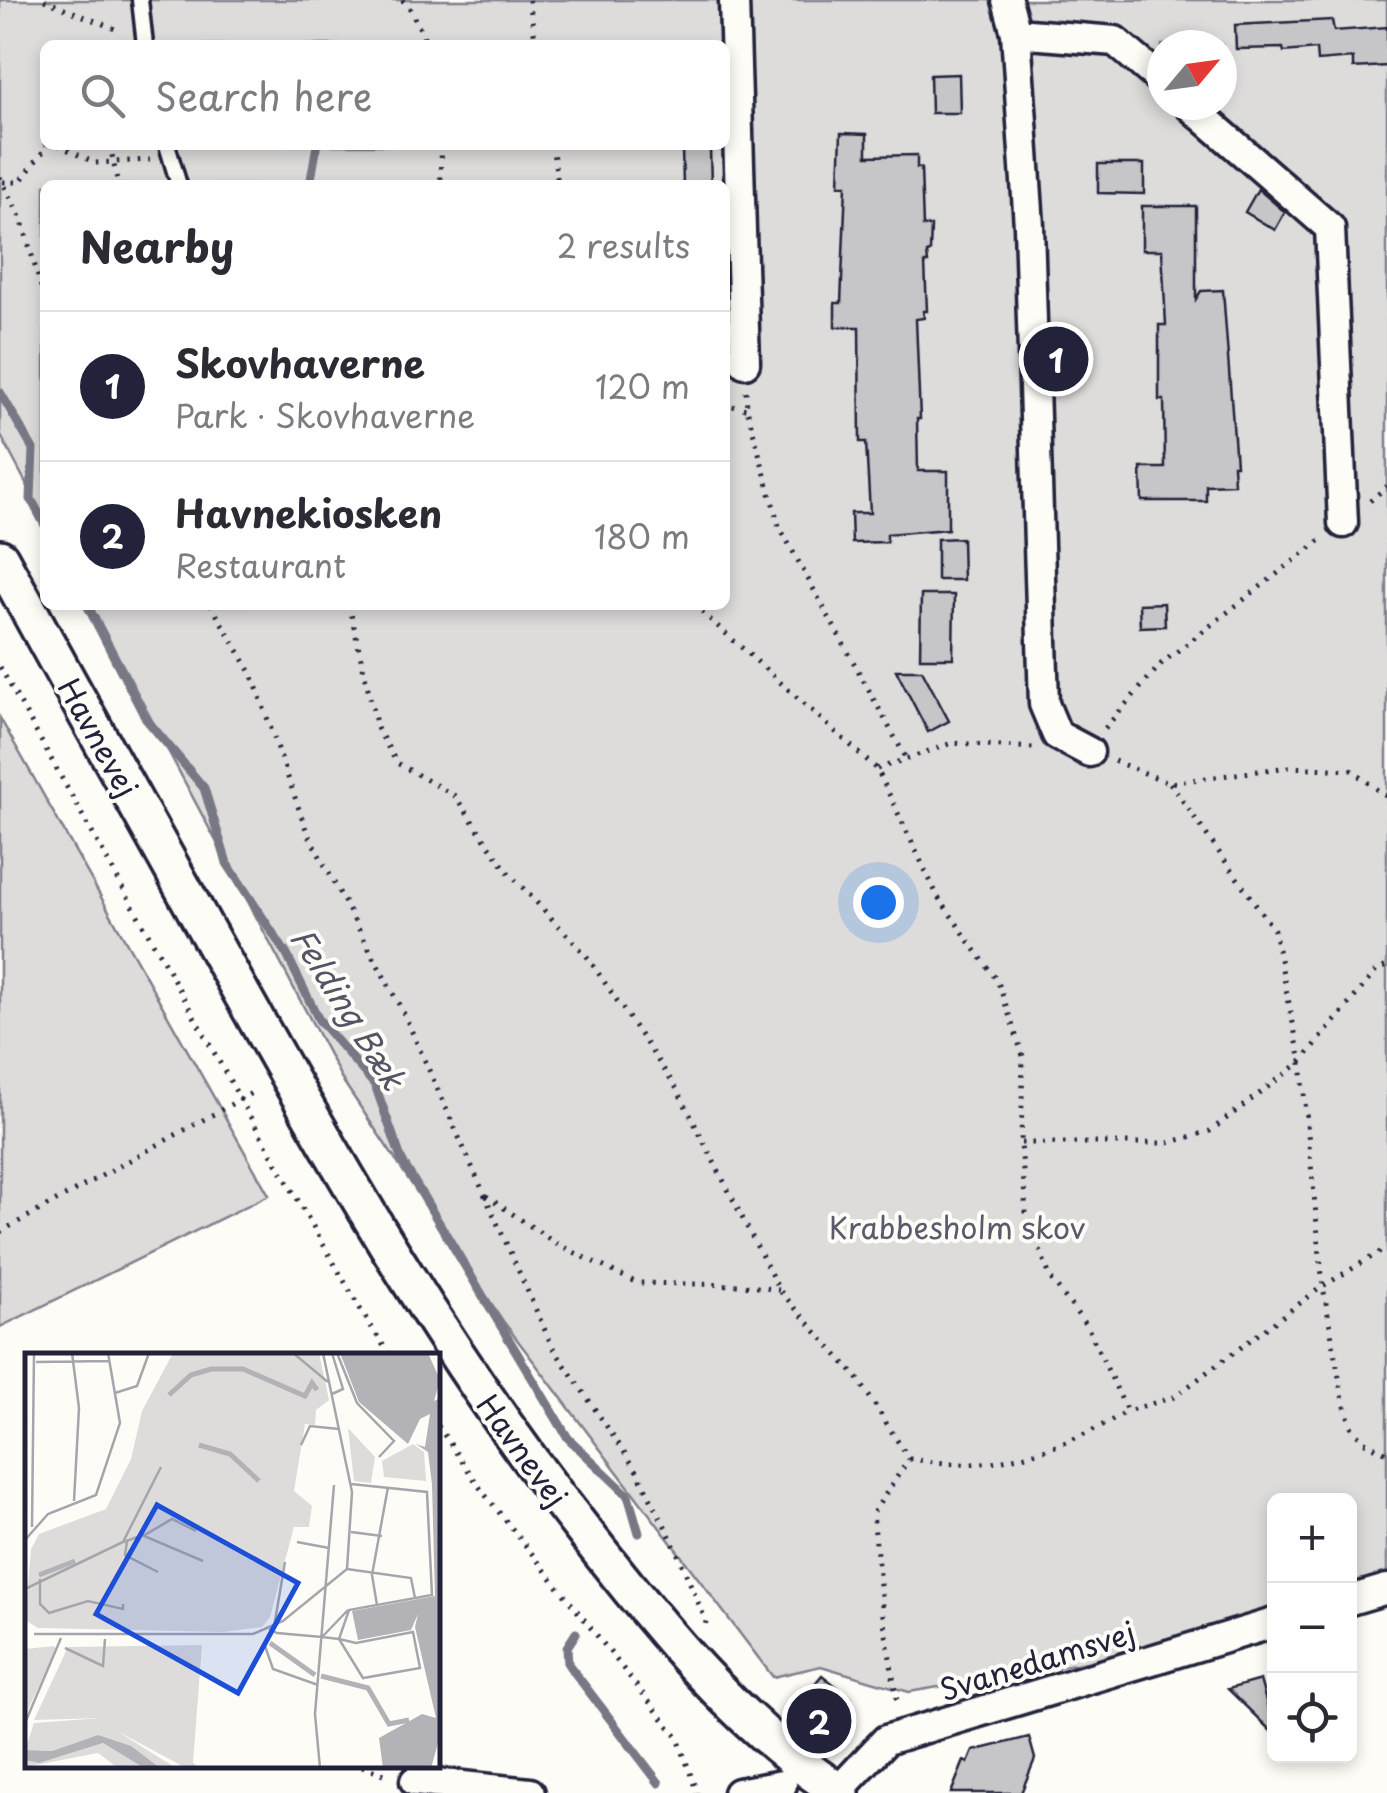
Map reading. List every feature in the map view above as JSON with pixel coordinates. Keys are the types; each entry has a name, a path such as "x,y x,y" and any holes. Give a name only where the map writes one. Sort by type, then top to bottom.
{"street":[{"path":"734,0 744,363"},
{"path":"1008,0 1016,33 1029,226 1044,704 1057,734 1089,752"},
{"path":"1016,33 1116,40 1147,68"},
{"path":"1206,120 1330,228 1343,524"},
{"name":"Havnevej","path":"0,558 286,1074 438,1330 529,1460 656,1623 740,1714 785,1778 840,1792"},
{"path":"1357,1598 1387,1589"},
{"name":"Svanedamsvej","path":"840,1792 886,1740 1267,1625"},
{"path":"738,1793 785,1778"},
{"path":"414,1781 530,1793"}],"lane":[{"path":"140,0 145,40"},
{"path":"168,150 178,180"}],"path":[{"path":"44,0 138,40"},
{"path":"402,0 426,40"},
{"path":"530,0 535,40"},
{"path":"40,283 22,221 2,181 20,182 44,150"},
{"path":"68,150 95,163 156,159"},
{"path":"111,150 117,180"},
{"path":"440,150 441,180"},
{"path":"553,150 557,180"},
{"path":"744,363 746,409 779,526 906,759"},
{"path":"730,404 746,409"},
{"path":"1089,752 1109,722 1162,663 1343,524"},
{"path":"214,610 252,674 307,832 404,1014 552,1346 637,1471 671,1538 706,1621 698,1671"},
{"path":"350,610 378,728 396,763 455,796 507,871 586,955 677,1089 779,1290 857,1377 910,1459"},
{"path":"700,610 877,769 938,896 998,982 1023,1056 1021,1142 1026,1213 1051,1279 1088,1328 1127,1411"},
{"path":"0,667 240,1099 388,1353"},
{"path":"877,769 952,744 1089,752 1170,783 1288,766 1351,770 1387,797"},
{"path":"1170,783 1274,930 1300,1062 1323,1286 1351,1426 1363,1440 1387,1453"},
{"path":"1021,1142 1168,1143 1210,1131 1300,1062 1377,970 1387,966"},
{"path":"0,1232 286,1074"},
{"path":"485,1196 557,1244 637,1283 743,1285 779,1290"},
{"path":"910,1459 969,1464 1018,1458 1094,1432 1127,1411 1174,1397 1323,1286 1387,1248"},
{"path":"440,1429 483,1492 678,1738 696,1793"},
{"path":"902,1734 883,1616 873,1513 910,1459"}],"green space":[{"name":"Krabbesholm skov","path":"0,0 1387,0 1387,1576 1357,1585 1357,1493 1267,1493 1267,1611 1105,1659 909,1692 821,1666 773,1677 503,1321 343,1081 94,610 730,610 730,180 40,180 40,510 0,434"},
{"path":"0,718 269,1195 0,1327"}],"building":[{"path":"1332,20 1334,31 1387,27 1387,66 1353,68 1353,58 1317,61 1316,49 1284,52 1283,48 1237,49 1235,25"},
{"path":"959,74 960,113 931,113 930,75"},
{"path":"841,133 867,134 867,156 917,155 923,226 931,226 930,252 925,263 927,311 923,311 924,318 916,319 918,471 948,471 948,529 887,534 887,542 852,543 851,513 870,513 866,442 860,442 859,327 835,327 835,303 841,303 846,185 839,185"},
{"path":"682,150 710,150 711,180 683,180"},
{"path":"1098,164 1144,164 1144,194 1098,193"},
{"path":"1258,189 1285,212 1275,230 1245,212"},
{"path":"1142,206 1196,206 1196,299 1201,291 1223,290 1236,465 1234,484 1206,485 1206,501 1142,501 1141,468 1165,468 1164,400 1159,400 1159,325 1166,325 1162,250 1142,250"},
{"path":"962,538 963,580 937,580 937,539"},
{"path":"921,595 954,595 953,658 920,658"},
{"path":"1164,603 1165,626 1140,627 1139,604"},
{"path":"896,670 922,670 949,721 928,732"},
{"path":"822,1675 851,1698 821,1735 792,1711"},
{"path":"1260,1680 1267,1705 1267,1727 1228,1689"},
{"path":"1029,1737 1035,1759 1021,1793 951,1793 964,1761 968,1763 973,1751"}],"waterway":[{"path":"311,180 316,150"},
{"name":"Felding Bæk","path":"0,392 33,449 31,499 40,516"},
{"name":"Felding Bæk","path":"90,610 146,719 204,788 227,863 287,955 319,1020 375,1085 402,1161 568,1438 628,1495 639,1533"},
{"name":"Felding Bæk","path":"576,1633 567,1647 568,1664 659,1783"}],"place":[{"name":"Skovhaverne","path":"1056,359"},
{"name":"Havnekiosken","path":"819,1721"}]}
